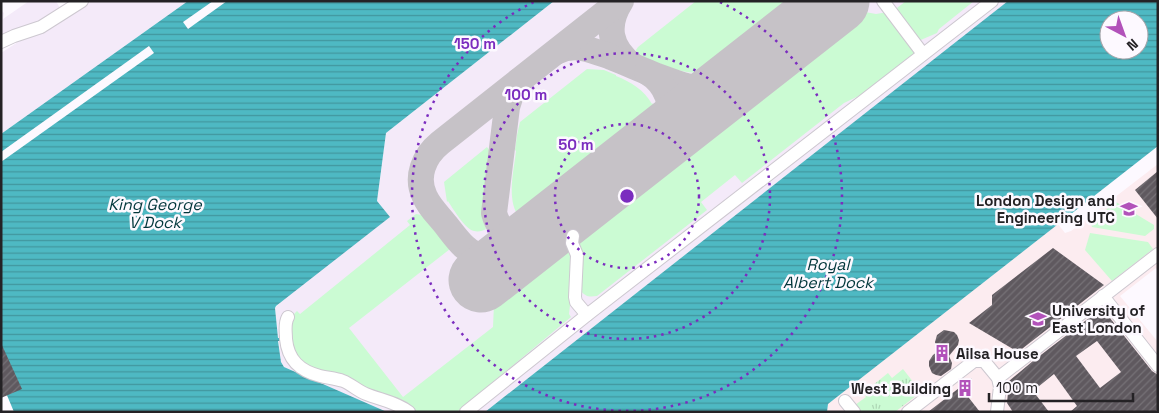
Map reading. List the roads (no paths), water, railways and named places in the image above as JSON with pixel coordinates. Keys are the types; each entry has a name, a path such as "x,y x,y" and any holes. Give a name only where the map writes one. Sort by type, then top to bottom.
{"lane":[{"path":"1,42 41,27 82,1"},
{"path":"883,1 923,54"},
{"path":"466,412 587,315 992,1"},
{"path":"573,236 572,243 576,251 577,261 575,297 576,302 587,315"},
{"path":"998,378 1158,254"},
{"path":"1103,296 1158,366"},
{"path":"288,316 285,324 287,347 292,358 300,366 318,375 347,383 360,391 390,402 409,412"},
{"path":"908,412 974,361 984,361 998,378 1000,388 997,412"},
{"path":"845,401 854,412"}],"water":[{"name":"King George V Dock","path":"188,1 554,1 386,133 377,201 390,217 275,308 281,362 284,367 387,412 14,412 1,381 1,134"},
{"name":"Royal Albert Dock","path":"1008,1 1158,1 1158,146 828,404 827,412 485,412"}],"place":[{"name":"London Design and Engineering UTC","path":"1129,209"},
{"name":"University of East London","path":"1038,319"},
{"name":"Ailsa House","path":"942,353"},
{"name":"West Building","path":"965,388"}]}
